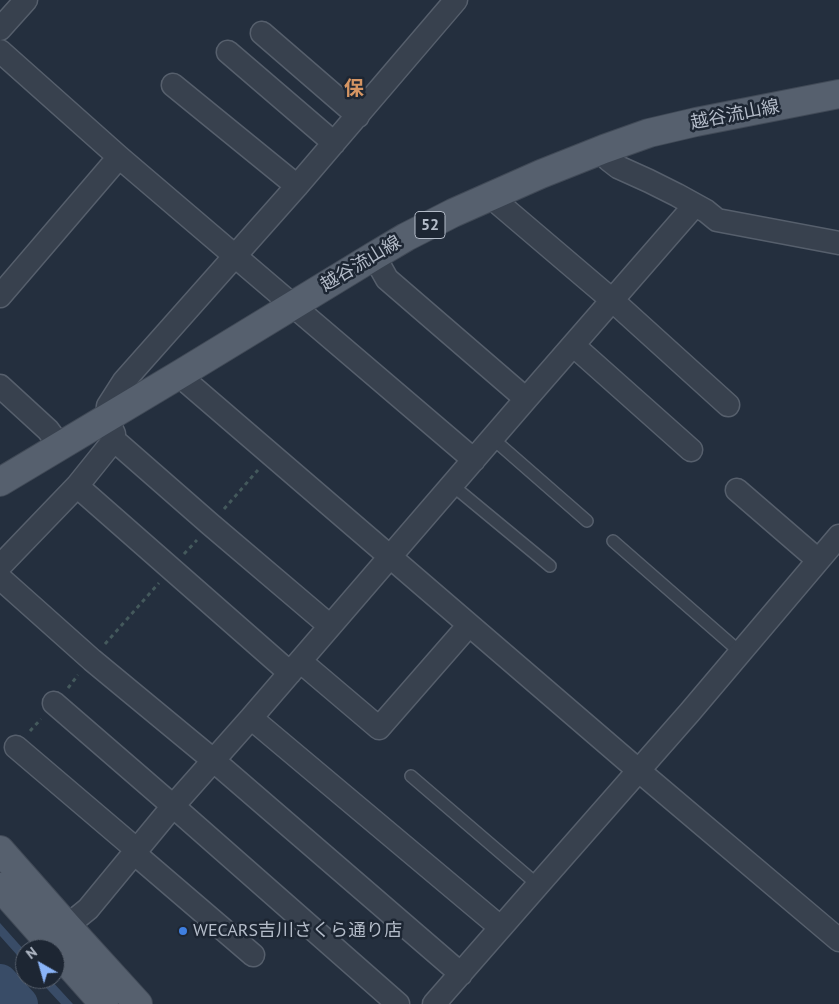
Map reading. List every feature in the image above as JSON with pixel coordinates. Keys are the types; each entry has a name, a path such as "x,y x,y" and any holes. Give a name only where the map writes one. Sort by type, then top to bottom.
{"main road":[{"name":"越谷流山線","path":"0,482 60,446 110,429 182,373 406,237 453,213 541,174 649,133 839,94"},
{"path":"0,850 138,1004"},
{"path":"0,887 104,1004"}],"street":[{"path":"0,30 26,0"},
{"path":"0,566 77,486 110,429 108,406 124,381 358,116 456,0"},
{"path":"262,33 358,116"},
{"path":"0,51 119,156 474,460"},
{"path":"228,52 334,143"},
{"path":"173,85 297,186"},
{"path":"604,149 609,160 618,167 649,180 706,211 717,220 839,243"},
{"path":"0,296 119,156"},
{"path":"490,197 612,300 728,405"},
{"path":"67,926 88,908 173,806 695,205"},
{"path":"374,256 387,280 526,398"},
{"path":"574,345 691,450"},
{"path":"182,373 188,383 638,770 839,940"},
{"path":"0,386 48,430 60,446"},
{"path":"110,429 210,524 330,626"},
{"path":"77,486 171,569 295,667 378,728 469,625"},
{"path":"737,490 818,560"},
{"path":"434,1004 690,712 839,536"},
{"path":"0,578 92,660 213,760 461,974"},
{"path":"54,703 398,1004"},
{"path":"251,718 500,927"},
{"path":"16,747 253,955"}],"lane":[{"path":"492,438 588,521"},
{"path":"452,485 550,566"},
{"path":"613,541 740,652"},
{"path":"411,776 538,884"}],"path":[{"path":"16,747 271,454"}],"water":[{"path":"0,923 15,940 15,953 0,936"},
{"path":"47,989 59,989 73,1004 61,1004"}],"waterway":[{"path":"0,982 20,1004"}],"place":[{"name":"WECARS吉川さくら通り店","path":"183,931"}],"district":[{"name":"保","path":"354,89"}]}
